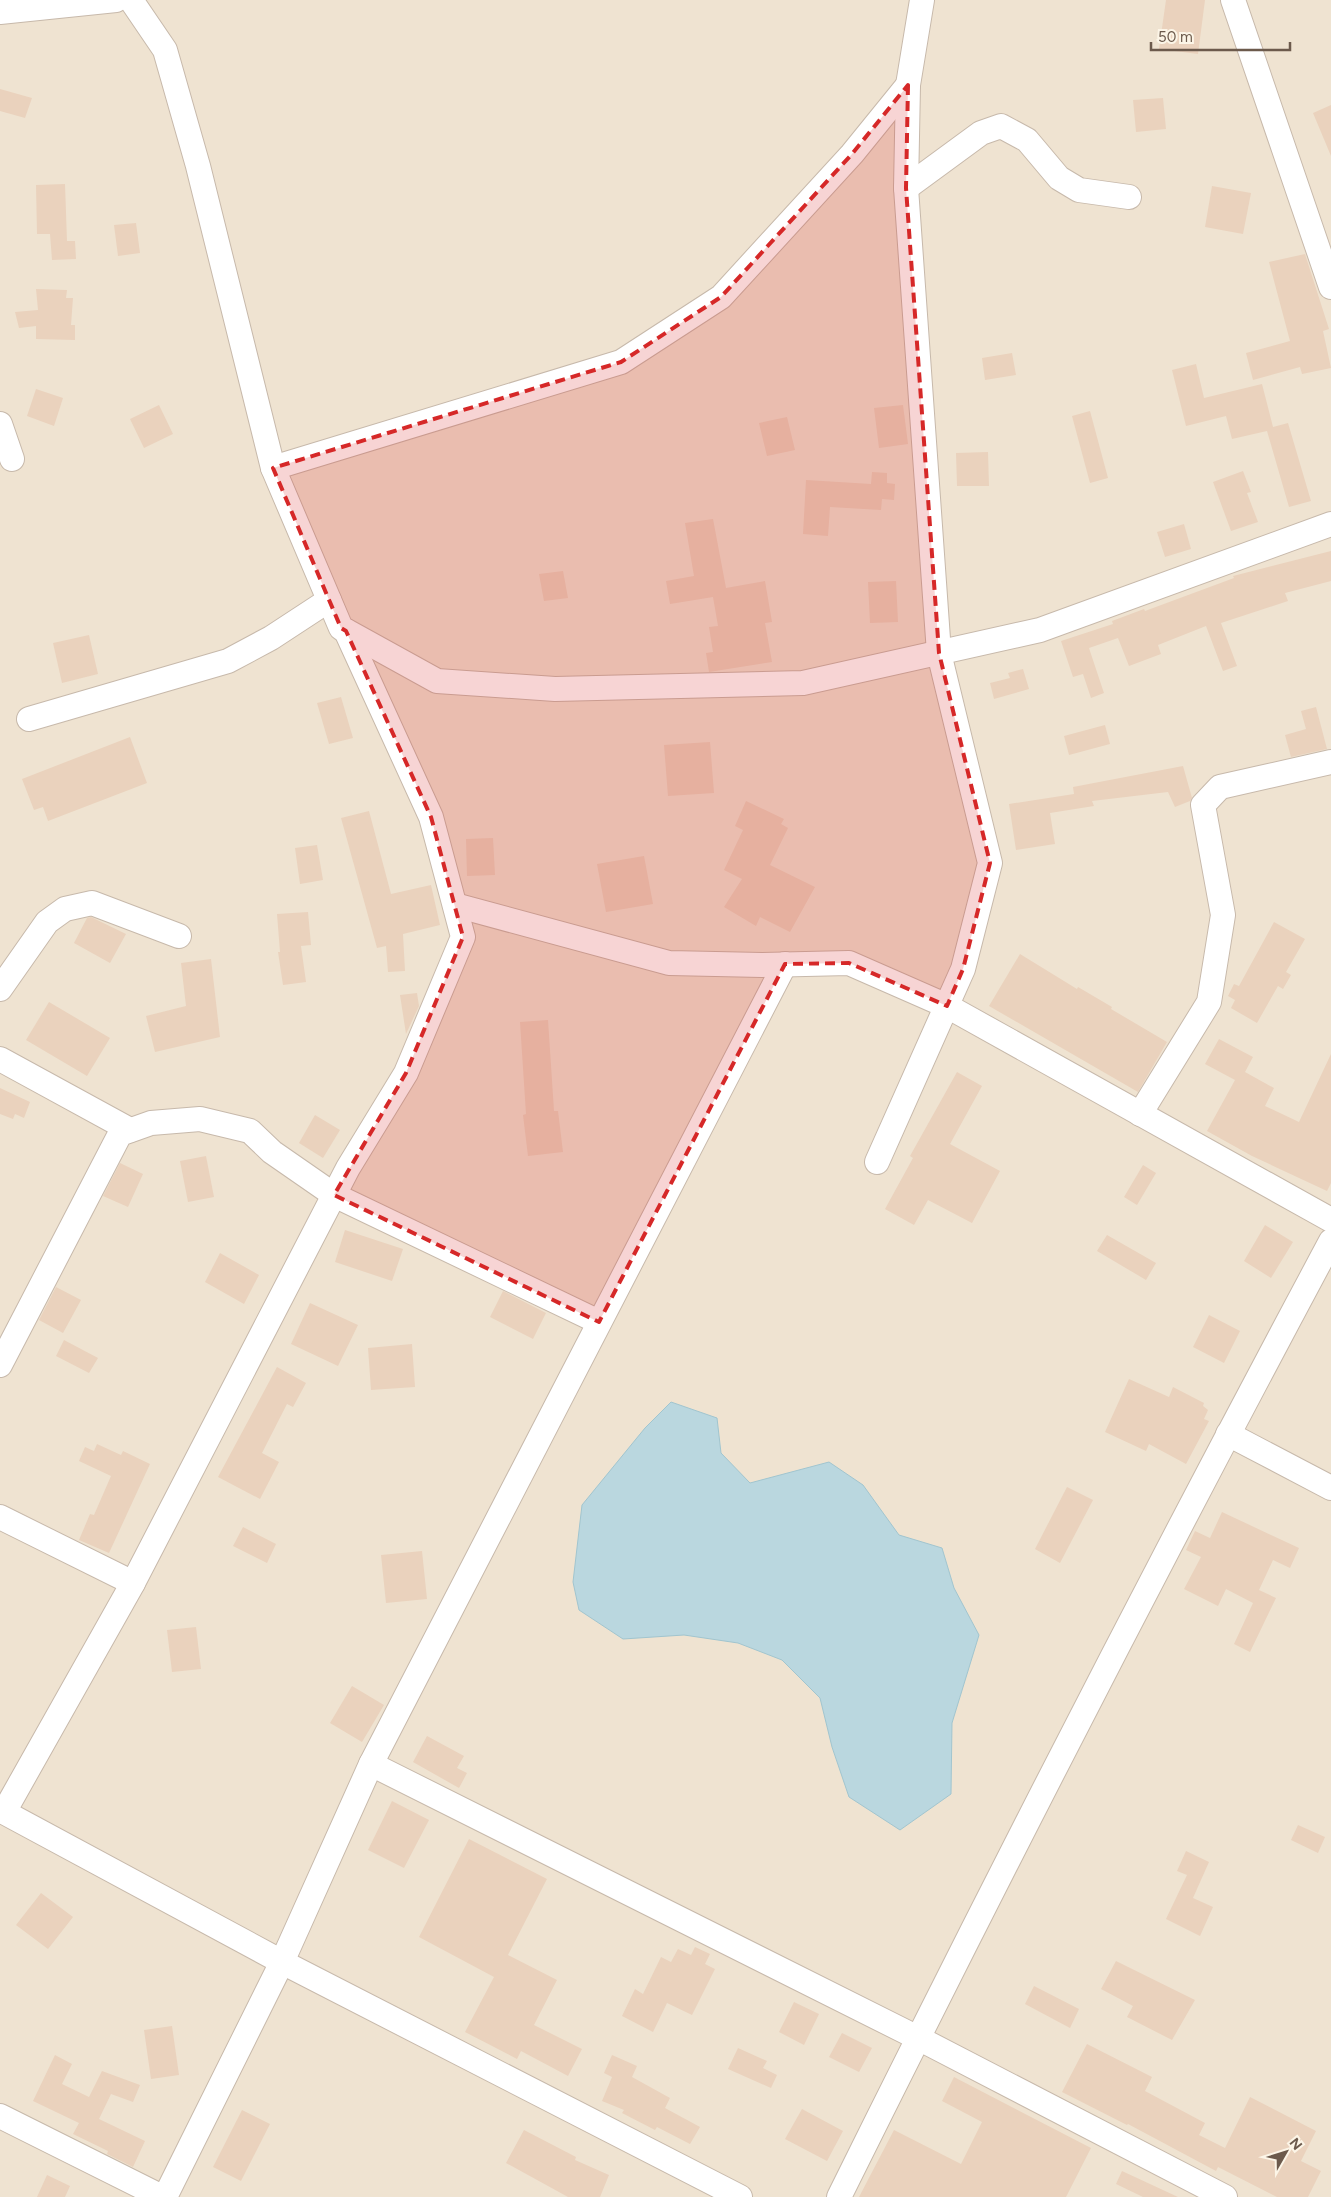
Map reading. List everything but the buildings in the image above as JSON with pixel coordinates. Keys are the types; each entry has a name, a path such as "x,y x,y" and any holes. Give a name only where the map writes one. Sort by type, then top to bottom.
{"street":[{"path":"0,12 116,0"},
{"path":"131,0 165,50 198,166 273,468 341,628 437,681 555,689 803,684 1040,630 1331,524"},
{"path":"877,1162 963,969 990,863 939,653 906,188 908,85 922,0"},
{"path":"1233,0 1331,287"},
{"path":"273,468 621,362 721,297 852,154 908,85"},
{"path":"906,188 981,132 1001,126 1026,140 1059,178 1079,190 1129,197"},
{"path":"0,424 12,459"},
{"path":"29,718 228,661 271,638 329,600"},
{"path":"346,631 431,817 463,937 410,1064 334,1195 133,1583 2,1811 282,1962 740,2197"},
{"path":"1140,1114 1209,1002 1224,915 1203,805 1220,787 1331,762"},
{"path":"0,989 47,922 65,909 92,902 179,936"},
{"path":"455,905 669,963 849,963 947,1006 1331,1220"},
{"path":"0,2116 163,2197 282,1962 371,1764 785,964"},
{"path":"0,1059 130,1130"},
{"path":"0,1365 120,1134 151,1123 200,1119 250,1131 272,1152 334,1195 599,1322"},
{"path":"839,2197 918,2038 1228,1434 1331,1241"},
{"path":"1228,1434 1331,1488"},
{"path":"0,1517 133,1583"},
{"path":"371,1764 918,2038 1224,2197"}],"highlighted area":[{"path":"908,85 906,188 939,653 990,863 963,969 947,1006 849,963 785,964 599,1322 334,1195 406,1073 463,937 431,817 346,631 341,628 273,468 621,362 721,297 852,154"}],"shaded area":[{"path":"0,0 1331,0 1331,2197 0,2197"}],"water":[{"path":"671,1402 717,1418 721,1453 750,1483 829,1462 863,1485 899,1535 942,1548 954,1588 979,1635 952,1723 951,1794 900,1830 849,1797 832,1747 820,1698 782,1660 738,1643 684,1635 623,1639 579,1610 573,1582 582,1505 645,1428"}]}
